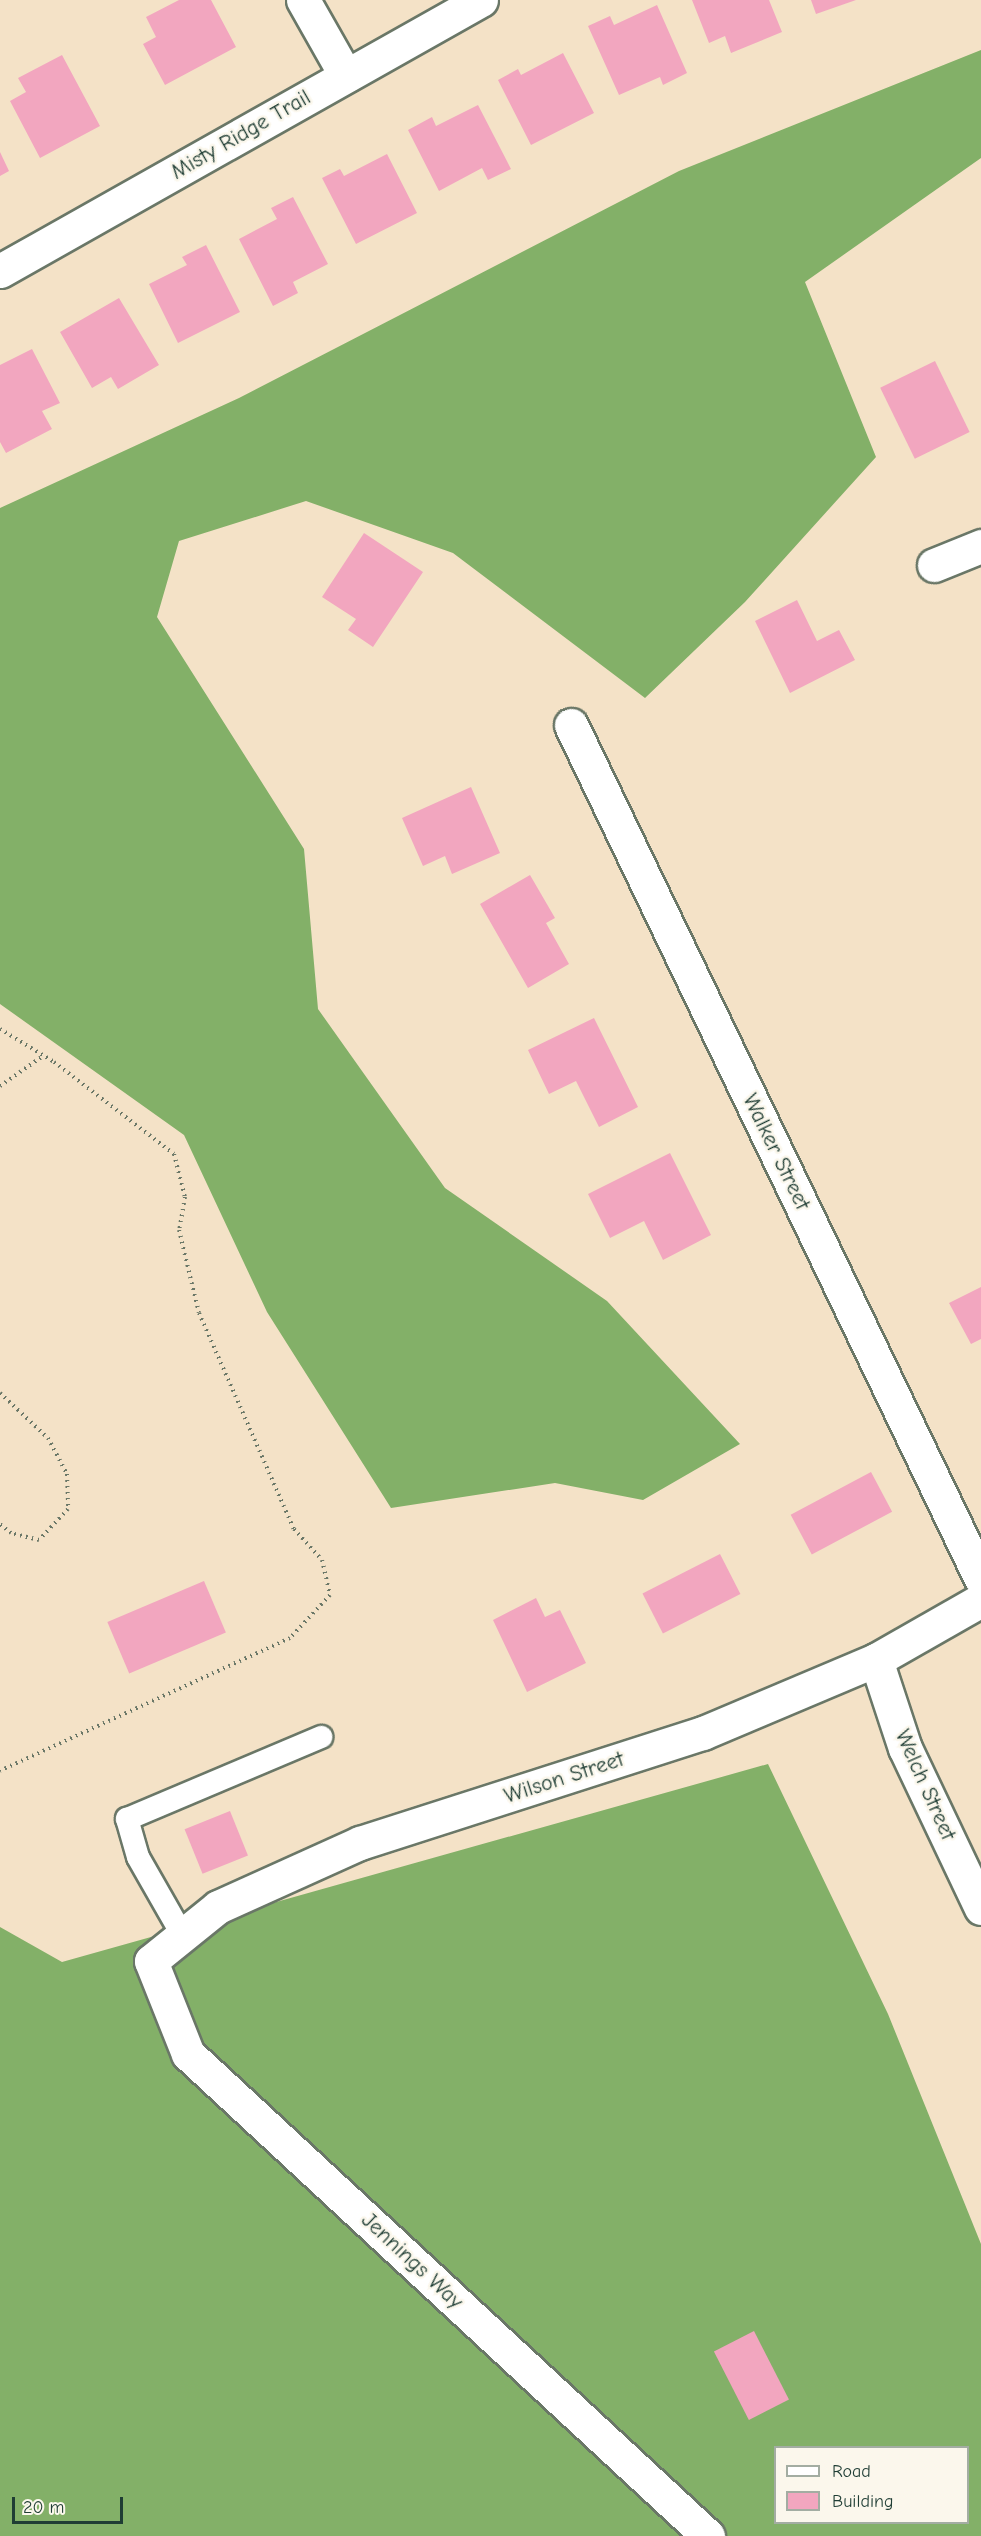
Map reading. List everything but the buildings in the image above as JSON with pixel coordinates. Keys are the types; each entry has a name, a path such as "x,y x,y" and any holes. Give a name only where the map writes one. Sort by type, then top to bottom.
{"street":[{"path":"303,0 346,76"},
{"name":"Misty Ridge Trail","path":"0,272 482,0"},
{"path":"934,565 981,546"},
{"name":"Walker Street","path":"571,725 981,1580"},
{"name":"Wilson Street","path":"152,1961 218,1907 360,1844 703,1733 876,1659 981,1600"},
{"name":"Welch Street","path":"876,1659 905,1748 981,1908"},
{"name":"Jennings Way","path":"152,1961 189,2054 708,2536"}],"lane":[{"path":"183,1936 138,1857 127,1819 321,1737"}],"path":[{"path":"0,1029 43,1056 174,1154 185,1197 179,1230 200,1313 294,1529 322,1560 330,1595 290,1638 0,1771"},
{"path":"0,1086 43,1056"},
{"path":"0,1393 48,1438 67,1474 68,1509 39,1540 10,1533 0,1524"}],"green space":[{"path":"981,50 981,158 805,282 876,457 745,602 645,698 453,553 306,501 179,541 157,617 304,849 318,1009 445,1188 607,1301 740,1444 643,1500 555,1483 391,1508 267,1312 184,1135 0,1004 0,508 239,398 679,171"},
{"path":"768,1764 888,2014 981,2244 981,2536 0,2536 0,1927 62,1962"}]}
